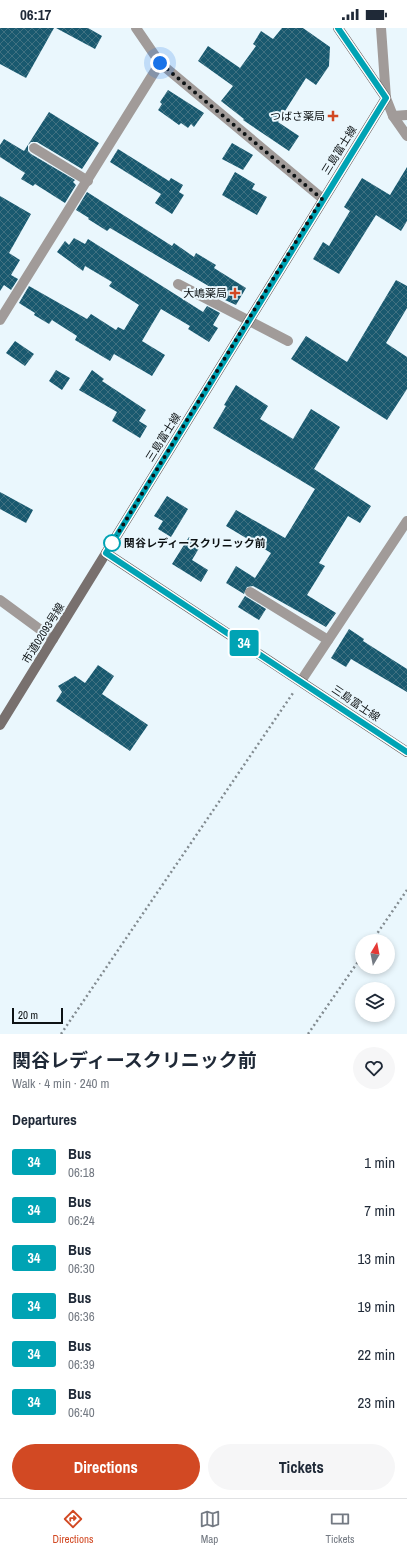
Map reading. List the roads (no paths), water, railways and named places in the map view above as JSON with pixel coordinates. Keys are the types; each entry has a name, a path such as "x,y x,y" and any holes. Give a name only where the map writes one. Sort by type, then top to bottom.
{"main road":[{"path":"338,28 386,98"},
{"name":"三島富士線","path":"386,98 322,199 106,553 407,752"}],"street":[{"path":"136,28 160,63 322,199"},
{"path":"381,28 386,98 393,116 407,136"},
{"path":"0,320 88,181 160,63"},
{"path":"393,116 407,115"},
{"path":"34,148 88,181"},
{"path":"178,284 288,341"},
{"path":"301,681 407,521"},
{"name":"市道02093号線","path":"0,725 106,553"},
{"path":"250,592 328,640"},
{"path":"0,600 53,639"}],"place":[{"name":"つばさ薬局","path":"333,116"},
{"name":"大嶋薬局","path":"235,293"},
{"name":"関谷レディースクリニック前","path":"112,543"}]}
